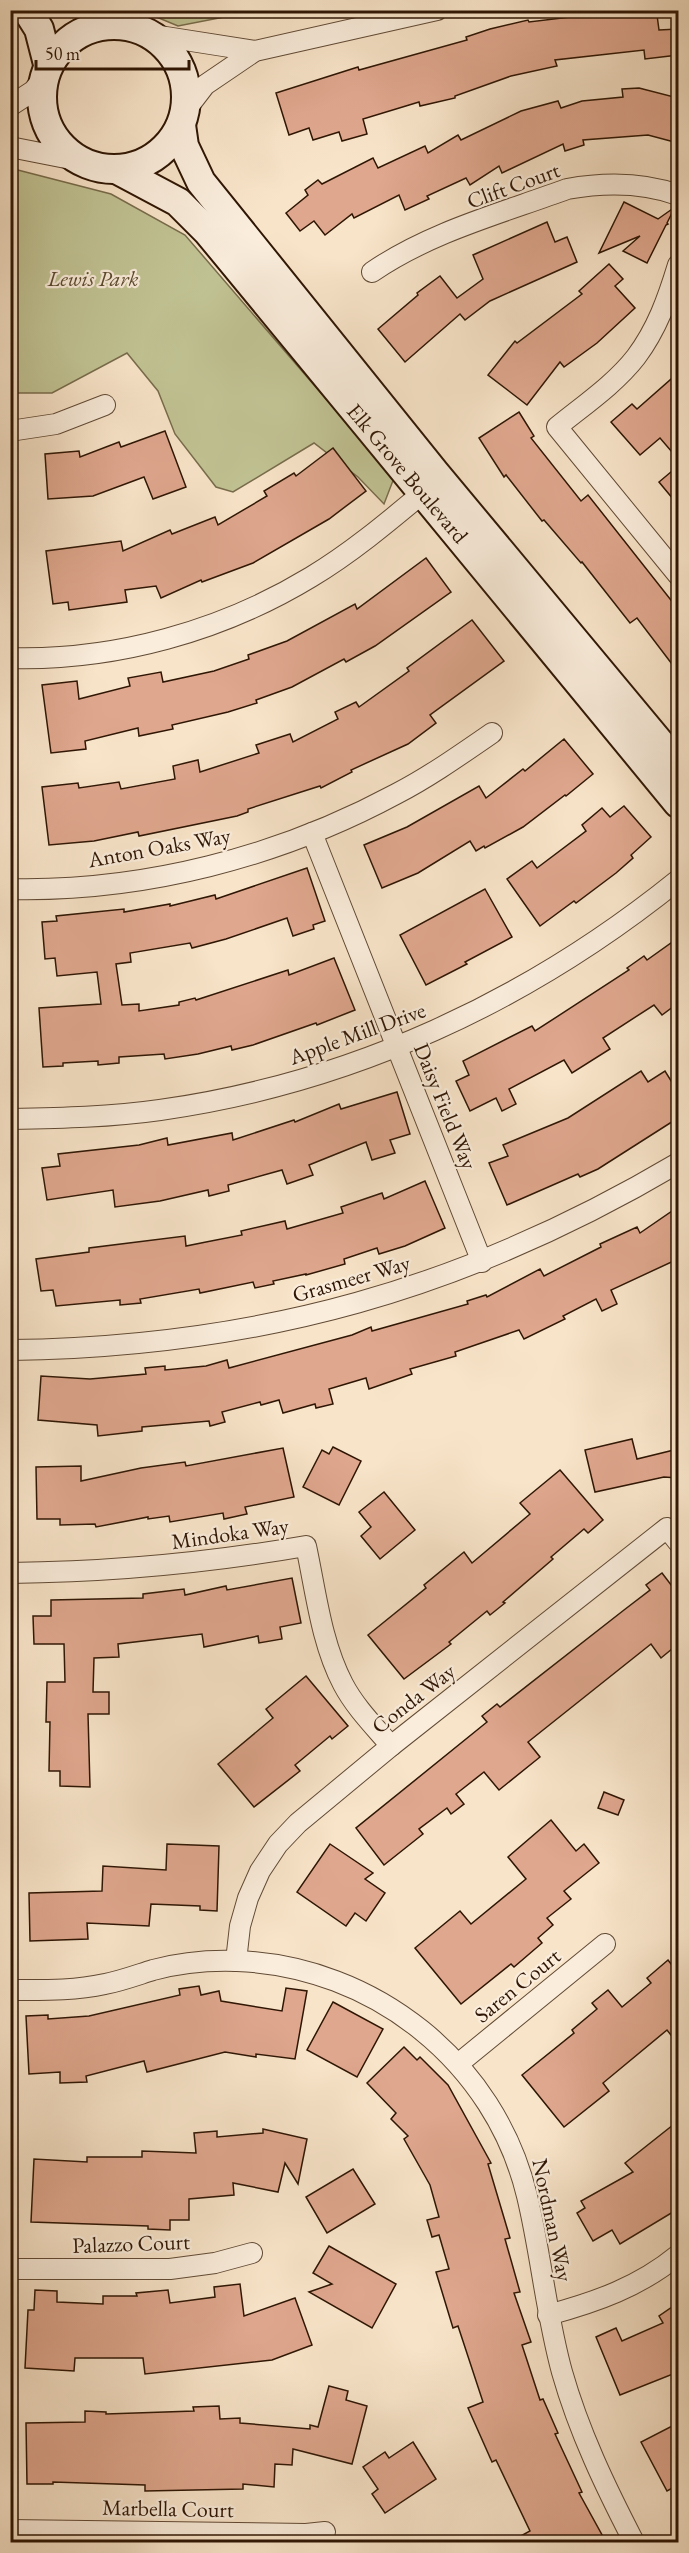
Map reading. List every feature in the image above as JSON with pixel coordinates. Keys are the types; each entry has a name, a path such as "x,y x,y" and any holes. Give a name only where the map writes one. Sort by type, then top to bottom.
{"main road":[{"path":"27,10 39,29 45,72 46,118 57,140 76,160 96,168 116,169 141,165 161,153 174,138 183,118 187,92 181,68 169,48 153,35 82,10"},
{"path":"45,72 60,48 70,39 92,28 117,24"},
{"name":"Elk Grove Boulevard","path":"183,118 184,146 201,182 435,473 678,765"},
{"name":"Elk Grove Boulevard","path":"116,169 178,202 208,232 678,803"}],"street":[{"path":"153,35 255,51 437,10"},
{"path":"183,118 206,85 255,51"},
{"path":"10,106 33,91 45,72"},
{"path":"10,147 76,160"},
{"name":"Clift Court","path":"372,272 422,243 567,189 593,184 632,184 678,195"},
{"path":"678,265 664,307 636,358 618,377 557,427 678,574"},
{"path":"10,431 56,424 105,405"},
{"path":"10,658 62,656 122,649 162,640 220,621 257,606 311,577 361,543 424,492"},
{"name":"Anton Oaks Way","path":"10,889 67,887 135,880 203,868 247,856 312,833 395,795 435,772 492,733"},
{"name":"Daisy Field Way","path":"312,833 482,1262"},
{"name":"Apple Mill Drive","path":"10,1119 77,1118 159,1110 267,1089 346,1067 397,1048 469,1016 515,992 583,952 678,880"},
{"name":"Grasmeer Way","path":"10,1350 74,1349 156,1343 239,1331 322,1314 482,1262 537,1239 617,1199 678,1163"},
{"name":"Conda Way","path":"236,1960 240,1926 248,1898 260,1871 278,1844 298,1823 391,1746 667,1528 678,1542"},
{"name":"Mindoka Way","path":"10,1573 148,1568 243,1557 306,1546 330,1653 343,1684 355,1703 391,1746"},
{"name":"Saren Court","path":"458,2064 605,1944"},
{"name":"Nordman Way","path":"10,1990 67,1991 107,1984 174,1966 236,1960 305,1970 335,1980 369,1995 402,2014 435,2041 458,2064 481,2093 498,2120 514,2154 527,2195 548,2315 563,2374 581,2429 604,2483 634,2542"},
{"name":"Palazzo Court","path":"10,2269 170,2269 215,2263 252,2253"},
{"path":"548,2315 598,2301 630,2288 663,2268 678,2255"},
{"name":"Marbella Court","path":"10,2530 306,2534 325,2532"}],"green space":[{"path":"142,11 255,11 178,26"},
{"name":"Lewis Park","path":"10,168 111,194 185,235 394,478 384,504 358,477 314,443 233,492 216,487 175,434 158,391 127,353 52,393 11,393"}],"building":[{"path":"640,10 641,17 657,15 659,30 678,29 678,55 645,59 644,50 555,60 557,66 511,76 455,96 455,98 420,106 419,102 363,119 367,134 342,141 339,132 313,140 309,128 289,135 276,93 358,67 359,70 467,40 466,37 490,29 528,20 529,22"},
{"path":"639,88 678,98 678,143 648,135 583,140 584,145 565,151 563,144 502,173 499,166 470,185 466,178 427,196 429,199 405,210 399,195 354,218 352,214 325,235 314,221 300,231 286,213 308,195 305,190 318,180 322,184 373,158 378,168 425,146 428,153 458,135 461,140 521,111 558,101 561,108 582,101 623,97 622,89"},
{"path":"624,202 658,219 675,207 647,263 623,251 640,236 599,253"},
{"path":"547,222 555,242 567,237 577,262 490,301 465,320 460,314 405,362 378,329 418,295 417,293 440,276 457,298 483,279 473,255"},
{"path":"609,264 623,279 615,286 635,308 597,343 564,367 560,362 527,405 488,375 515,341 517,343 582,294 579,291"},
{"path":"678,373 678,459 660,438 640,455 611,422 632,404 637,409"},
{"path":"519,412 534,436 531,438 581,501 588,495 678,609 678,672 637,618 630,623 582,562 544,520 542,521 506,475 504,477 479,438"},
{"path":"165,431 186,487 153,499 144,477 93,496 48,499 45,454 79,451 80,457 119,442 121,447"},
{"path":"333,448 366,491 329,519 253,563 202,582 201,580 161,598 156,586 125,590 127,602 69,610 68,602 53,604 46,551 121,541 123,551 170,530 172,534 215,517 218,525 267,496 264,491 294,473 296,476"},
{"path":"678,466 678,505 659,482"},
{"path":"426,558 451,592 375,646 346,662 344,659 292,687 256,700 257,703 172,725 173,729 139,736 138,728 85,741 86,749 51,753 42,685 77,681 79,699 130,686 128,678 161,672 163,682 214,671 249,659 248,655 287,641 355,604 357,609"},
{"path":"472,620 504,661 430,715 436,723 408,744 351,770 352,772 321,788 320,786 248,809 248,812 237,816 139,836 138,832 94,841 49,845 42,787 78,783 79,788 119,782 121,789 175,779 173,766 198,760 200,772 259,753 256,745 290,734 293,742 338,719 335,712 356,702 359,707 409,671 407,668"},
{"path":"564,739 593,774 523,827 485,848 484,846 476,851 470,841 418,873 382,888 364,845 407,827 479,786 486,798 523,769 525,771"},
{"path":"624,806 651,837 616,873 540,926 507,879 532,861 537,868 586,831 582,825 602,808 610,817"},
{"path":"307,868 325,921 313,925 314,929 293,936 287,918 192,948 190,943 130,953 131,962 116,964 122,1005 139,1004 139,1011 179,1005 179,1002 195,998 196,1000 288,970 289,975 334,958 355,1010 317,1025 316,1023 232,1050 231,1046 165,1059 164,1054 119,1057 119,1063 98,1065 98,1061 63,1063 63,1066 43,1067 39,1008 101,1004 97,972 57,976 55,958 45,959 42,922 57,921 56,916 124,909 124,912 170,904 170,906 215,895 216,899"},
{"path":"485,889 512,937 426,985 400,935"},
{"path":"678,938 678,1003 662,1015 654,1005 603,1038 610,1049 572,1073 564,1060 509,1089 516,1104 502,1111 496,1098 470,1111 456,1081 469,1075 463,1061 532,1026 535,1031 629,970 627,968 644,956 647,960"},
{"path":"641,1071 648,1082 665,1071 678,1092 678,1118 598,1169 580,1177 578,1174 507,1205 489,1163 508,1156 503,1145 568,1118"},
{"path":"397,1092 410,1134 390,1140 395,1153 372,1160 366,1142 309,1165 313,1175 287,1184 282,1170 228,1185 229,1191 209,1196 208,1190 160,1201 115,1207 113,1190 47,1200 42,1168 60,1166 58,1154 139,1145 167,1138 168,1145 232,1133 233,1140 294,1120 295,1122 339,1104 341,1109"},
{"path":"425,1181 445,1228 405,1246 379,1254 377,1248 344,1259 345,1264 273,1281 274,1284 255,1288 253,1282 200,1293 199,1289 140,1299 141,1303 120,1305 120,1300 56,1306 53,1290 41,1291 36,1259 89,1252 89,1248 185,1236 186,1246 242,1235 241,1231 285,1221 287,1229 343,1213 341,1207 382,1193 384,1199"},
{"path":"678,1207 678,1259 611,1290 617,1304 602,1311 596,1299 563,1316 565,1319 524,1339 519,1330 455,1352 456,1356 410,1369 412,1374 369,1389 366,1378 329,1389 333,1404 316,1408 315,1404 283,1413 279,1400 261,1405 260,1402 222,1412 225,1422 210,1426 209,1421 142,1427 142,1431 98,1436 97,1425 38,1420 41,1376 90,1379 146,1374 145,1368 165,1366 165,1370 206,1366 227,1360 229,1368 352,1335 371,1327 372,1331 468,1304 467,1301 486,1295 487,1297 540,1269 544,1276 601,1247 600,1244 637,1227 640,1233"},
{"path":"632,1439 637,1459 678,1449 678,1478 664,1477 595,1492 585,1450"},
{"path":"333,1447 361,1461 339,1505 303,1487 322,1450 329,1454"},
{"path":"283,1448 294,1497 245,1507 247,1514 224,1519 223,1513 170,1522 169,1516 148,1519 148,1517 96,1527 95,1524 60,1525 60,1519 37,1519 36,1467 81,1466 81,1481 141,1468 185,1462 186,1466"},
{"path":"560,1470 603,1520 588,1533 584,1529 503,1602 505,1603 490,1615 487,1611 449,1642 451,1644 404,1679 368,1635 426,1588 424,1585 464,1552 472,1563 530,1514 520,1503"},
{"path":"384,1492 415,1530 380,1559 361,1536 371,1527 359,1512"},
{"path":"662,1573 678,1594 678,1644 661,1658 651,1644 528,1742 540,1757 499,1790 484,1772 456,1794 464,1804 451,1814 447,1808 419,1829 423,1834 384,1865 356,1828 487,1722 482,1716 497,1704 500,1707 650,1590 646,1585"},
{"path":"292,1578 301,1623 280,1627 282,1639 259,1643 258,1636 204,1647 202,1634 118,1644 119,1657 94,1658 93,1692 109,1692 109,1714 88,1714 90,1787 60,1786 60,1771 49,1771 50,1722 46,1722 47,1682 65,1682 64,1644 34,1644 33,1616 51,1616 51,1600 143,1598 143,1594 184,1589 185,1595 226,1586 227,1590"},
{"path":"306,1676 348,1726 332,1739 330,1736 295,1765 300,1771 254,1807 218,1764 273,1718 266,1709"},
{"path":"604,1792 624,1800 618,1815 598,1808"},
{"path":"551,1820 576,1851 584,1844 599,1863 564,1891 571,1899 547,1918 553,1925 538,1938 542,1943 514,1967 511,1964 461,2004 415,1948 460,1911 471,1924 526,1879 508,1857"},
{"path":"167,1844 219,1846 217,1911 200,1910 200,1906 151,1904 149,1926 87,1923 88,1939 30,1941 29,1893 102,1891 103,1866 166,1870"},
{"path":"330,1844 373,1873 365,1879 385,1893 366,1921 355,1913 346,1926 297,1892"},
{"path":"668,1960 678,1973 678,2044 667,2030 603,2083 609,2091 564,2127 522,2075 574,2033 572,2030 597,2009 592,2003 608,1990 622,2007 651,1983 647,1978"},
{"path":"199,1986 201,1995 219,1991 221,2001 282,2011 286,1988 307,1991 295,2059 256,2054 256,2057 225,2052 147,2072 144,2061 86,2076 87,2082 60,2083 60,2072 29,2074 26,2016 48,2015 48,2019 89,2016 180,1995 179,1989"},
{"path":"333,2002 383,2029 357,2077 307,2050"},
{"path":"404,2047 417,2060 420,2057 448,2085 491,2163 488,2164 510,2238 505,2239 520,2292 514,2293 531,2342 522,2345 540,2400 543,2399 558,2433 555,2434 582,2492 579,2493 606,2542 510,2542 530,2531 496,2460 492,2462 468,2408 483,2402 458,2326 453,2328 436,2272 449,2269 439,2235 432,2237 427,2220 439,2217 430,2185 404,2139 408,2136 391,2119 396,2113 367,2083"},
{"path":"678,2121 678,2209 620,2244 612,2230 593,2241 577,2213 585,2208 581,2201 633,2172 625,2163"},
{"path":"263,2129 307,2139 298,2184 285,2163 278,2192 233,2183 234,2195 189,2199 189,2220 170,2220 170,2230 148,2229 148,2226 31,2222 34,2159 87,2162 87,2157 142,2157 142,2151 196,2153 194,2133 217,2131 217,2137 263,2133"},
{"path":"353,2169 375,2204 327,2233 306,2197"},
{"path":"329,2246 396,2284 372,2328 309,2292 332,2284 313,2273"},
{"path":"240,2284 244,2316 295,2298 312,2345 272,2360 145,2374 143,2358 75,2358 74,2371 25,2368 28,2310 34,2310 35,2290 57,2291 57,2302 103,2304 103,2296 137,2296 136,2293 168,2290 170,2303 215,2297 214,2287"},
{"path":"678,2303 678,2372 620,2395 596,2337 616,2328 622,2341 663,2323 659,2316"},
{"path":"329,2386 348,2391 346,2400 367,2406 352,2464 293,2449 292,2465 275,2464 274,2487 243,2484 243,2489 145,2491 145,2485 53,2482 53,2484 27,2484 26,2423 85,2422 85,2411 106,2412 106,2414 194,2411 193,2407 219,2406 220,2419 240,2418 240,2423 310,2429 310,2425 318,2427"},
{"path":"678,2423 678,2485 667,2491 641,2442"},
{"path":"413,2442 436,2479 385,2513 372,2494 378,2489 363,2467 385,2452 389,2458"}]}
